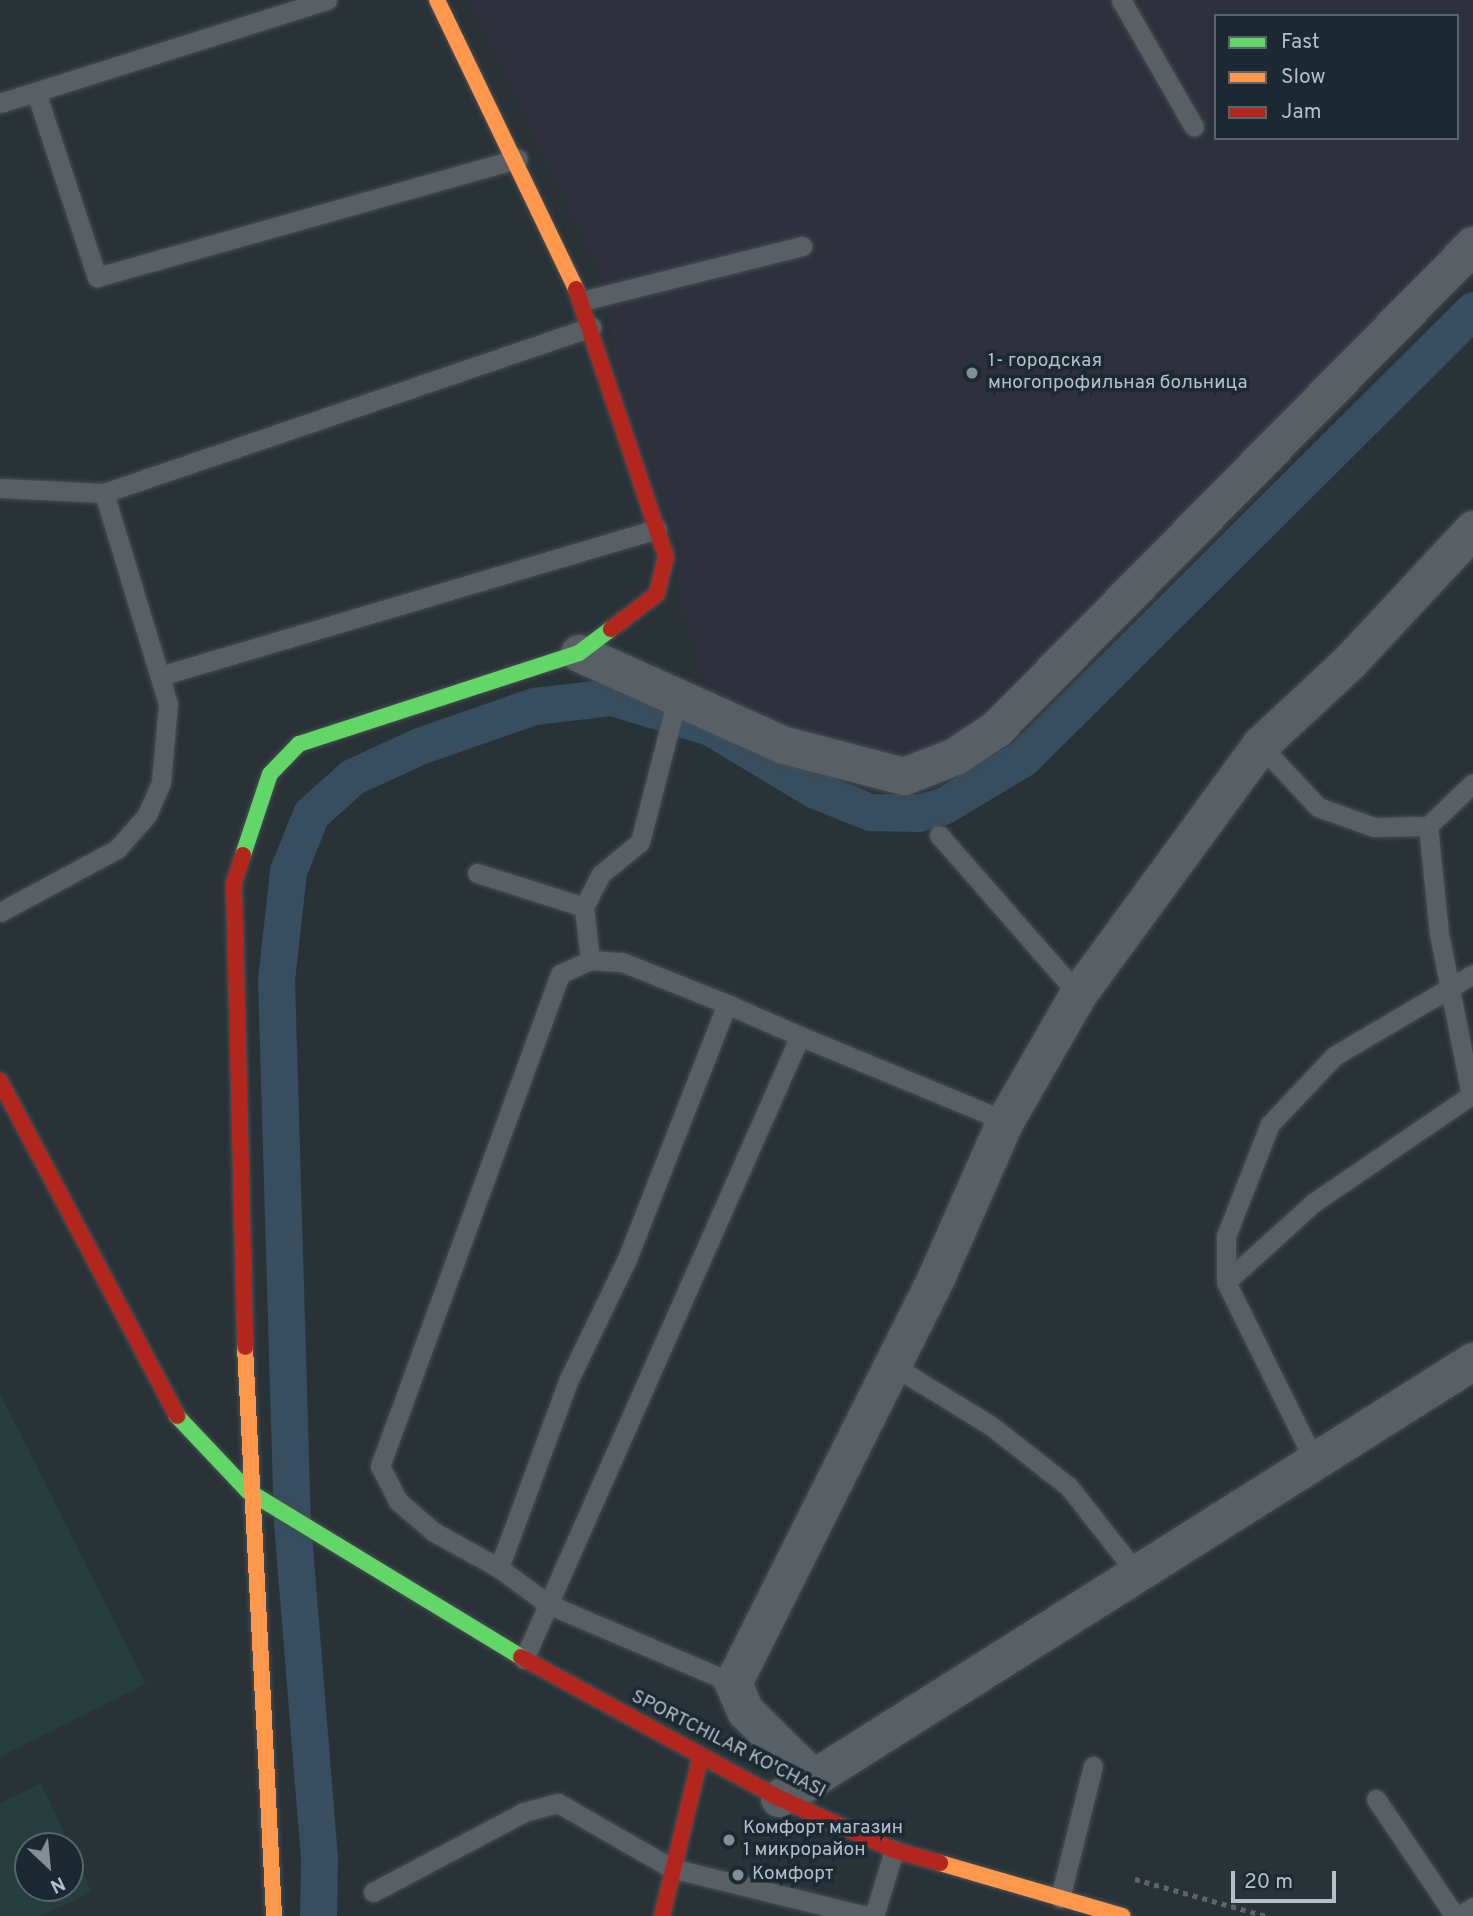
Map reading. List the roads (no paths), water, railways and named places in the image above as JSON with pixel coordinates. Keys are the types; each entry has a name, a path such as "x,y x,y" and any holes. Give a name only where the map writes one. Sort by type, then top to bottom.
{"street":[{"path":"277,1915 248,1491 234,883 270,775 299,744 337,728 579,653 657,594 666,557 582,301 518,159 437,0"},
{"path":"579,653 783,745 904,776 956,756 996,729 1473,245"},
{"path":"813,1778 745,1711 733,1683 892,1365 1005,1121 1078,993 1260,745 1349,662 1473,529"},
{"name":"SPORTCHILAR KO'CHASI","path":"0,1081 172,1410 248,1491 272,1509 524,1660 700,1759 779,1798 894,1850 1122,1916"},
{"path":"779,1798 1313,1458 1473,1361"},
{"path":"662,1916 671,1868 700,1759"}],"lane":[{"path":"0,103 327,0"},
{"path":"1121,0 1194,127"},
{"path":"36,92 97,276 518,159"},
{"path":"582,301 802,246"},
{"path":"0,488 104,492 591,327"},
{"path":"0,912 117,849 147,815 162,770 167,704 104,492"},
{"path":"160,676 657,528"},
{"path":"590,960 584,907 601,874 640,842 661,750 677,699"},
{"path":"1260,745 1318,807 1374,827 1429,826 1473,783"},
{"path":"1226,1282 1313,1203 1472,1095 1453,984 1439,934 1429,826"},
{"path":"939,835 1078,993"},
{"path":"477,873 584,907"},
{"path":"733,1683 548,1604 499,1568 407,1509 380,1466 560,974 590,960 622,962 1005,1121"},
{"path":"1313,1458 1226,1282 1226,1236 1270,1124 1334,1056 1473,974"},
{"path":"499,1568 569,1379 627,1259 727,1004"},
{"path":"524,1660 621,1453 800,1036"},
{"path":"892,1365 990,1425 1069,1487 1135,1572"},
{"path":"1060,1898 1093,1766"},
{"path":"1376,1799 1457,1916 1473,1908"},
{"path":"373,1892 524,1812 558,1803 671,1868 867,1916"},
{"path":"874,1916 894,1850"}],"waterway":[{"path":"318,1916 319,1858 292,1524 276,980 288,871 311,814 352,777 419,746 534,706 612,697 710,727 815,790 870,812 918,813 943,806 1023,758 1473,310"}],"place":[{"name":"1- городская многопрофильная больница","path":"972,373"},
{"name":"Комфорт магазин 1 микрорайон","path":"729,1840"},
{"name":"Комфорт","path":"738,1875"}]}
